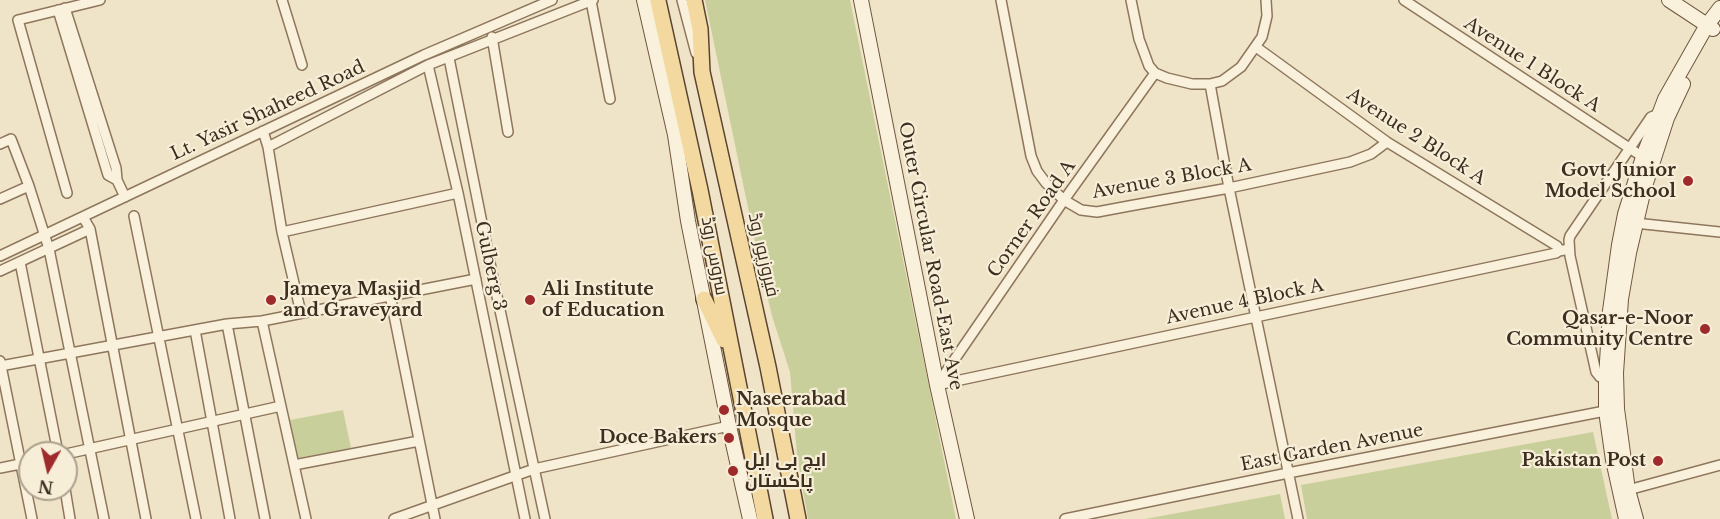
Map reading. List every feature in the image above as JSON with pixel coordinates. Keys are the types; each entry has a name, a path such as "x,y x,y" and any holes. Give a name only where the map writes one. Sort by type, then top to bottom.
{"main road":[{"name":"فیروزپور روڈ","path":"694,0 700,29 702,72 768,367 798,519"},
{"path":"651,1 700,190 765,519"},
{"path":"704,299 734,362"}],"street":[{"path":"67,193 18,20 100,0"},
{"path":"282,0 302,65"},
{"name":"Lt. Yasir Shaheed Road","path":"0,256 488,26 552,0"},
{"path":"268,147 428,65 494,40 578,2 592,0 610,99"},
{"path":"682,0 702,72"},
{"name":"Outer Circular Road-East Ave","path":"861,0 936,385 966,519"},
{"name":"Avenue 3 Block A","path":"1001,0 1030,156 1046,183 1064,200 1081,210 1097,212 1229,188 1350,162 1371,154 1387,142"},
{"path":"1131,0 1144,56 1149,66 1155,73 1192,84 1210,84 1231,75 1241,67 1256,47 1266,27 1266,0"},
{"name":"Avenue 1 Block A","path":"1404,0 1643,157"},
{"path":"1669,0 1715,28"},
{"name":"سروس روڈ","path":"651,1 688,221 750,519"},
{"path":"1626,519 1613,460 1612,410 1621,299 1635,222 1675,80 1715,28 1720,8"},
{"path":"62,9 108,175 117,180 125,197"},
{"path":"488,26 494,40 508,132"},
{"name":"Avenue 2 Block A","path":"1256,47 1387,142 1564,250"},
{"path":"449,58 545,519"},
{"name":"Gulberg 3","path":"428,65 458,193 525,519"},
{"name":"Corner Road A","path":"936,385 1155,73"},
{"path":"1210,84 1255,317 1298,519"},
{"path":"1606,377 1600,377 1596,372 1564,250 1570,236 1651,117 1663,116"},
{"path":"1635,519 1606,377 1610,311 1625,214 1643,157 1663,116"},
{"path":"263,131 268,147 282,232 301,313"},
{"path":"0,144 11,139 49,249 104,519"},
{"path":"0,199 29,186"},
{"path":"282,232 458,193"},
{"path":"134,216 196,519"},
{"path":"83,217 90,229 146,519"},
{"path":"1635,222 1720,232"},
{"path":"0,271 90,229"},
{"name":"Avenue 4 Block A","path":"936,385 1564,250"},
{"path":"20,262 56,441"},
{"path":"0,366 227,324 262,321 476,279"},
{"path":"390,295 435,519"},
{"path":"262,321 306,519"},
{"path":"227,324 265,519"},
{"path":"195,330 230,519"},
{"path":"0,361 19,441"},
{"path":"78,451 281,406"},
{"name":"East Garden Avenue","path":"1065,519 1612,410"},
{"path":"394,519 534,469 729,426"},
{"path":"294,465 419,441"},
{"path":"0,468 18,464"},
{"path":"1628,490 1720,465"},
{"path":"30,501 32,519"},
{"path":"67,501 70,519"}],"green space":[{"path":"705,0 850,0 956,519 808,519 797,455 790,372 772,316 758,256"},
{"path":"343,410 351,448 298,458 290,420"},
{"path":"1593,432 1612,519 1307,519 1301,485"},
{"path":"1280,494 1285,519 1145,519"}],"place":[{"name":"Govt. Junior Model School","path":"1688,181"},
{"name":"Jameya Masjid and Graveyard","path":"271,300"},
{"name":"Ali Institute of Education","path":"530,300"},
{"name":"Qasar-e-Noor Community Centre","path":"1705,329"},
{"name":"Naseerabad Mosque","path":"724,410"},
{"name":"Doce Bakers","path":"729,438"},
{"name":"Pakistan Post","path":"1658,461"},
{"name":"ایچ بی ایل پاکستان","path":"733,471"}]}
